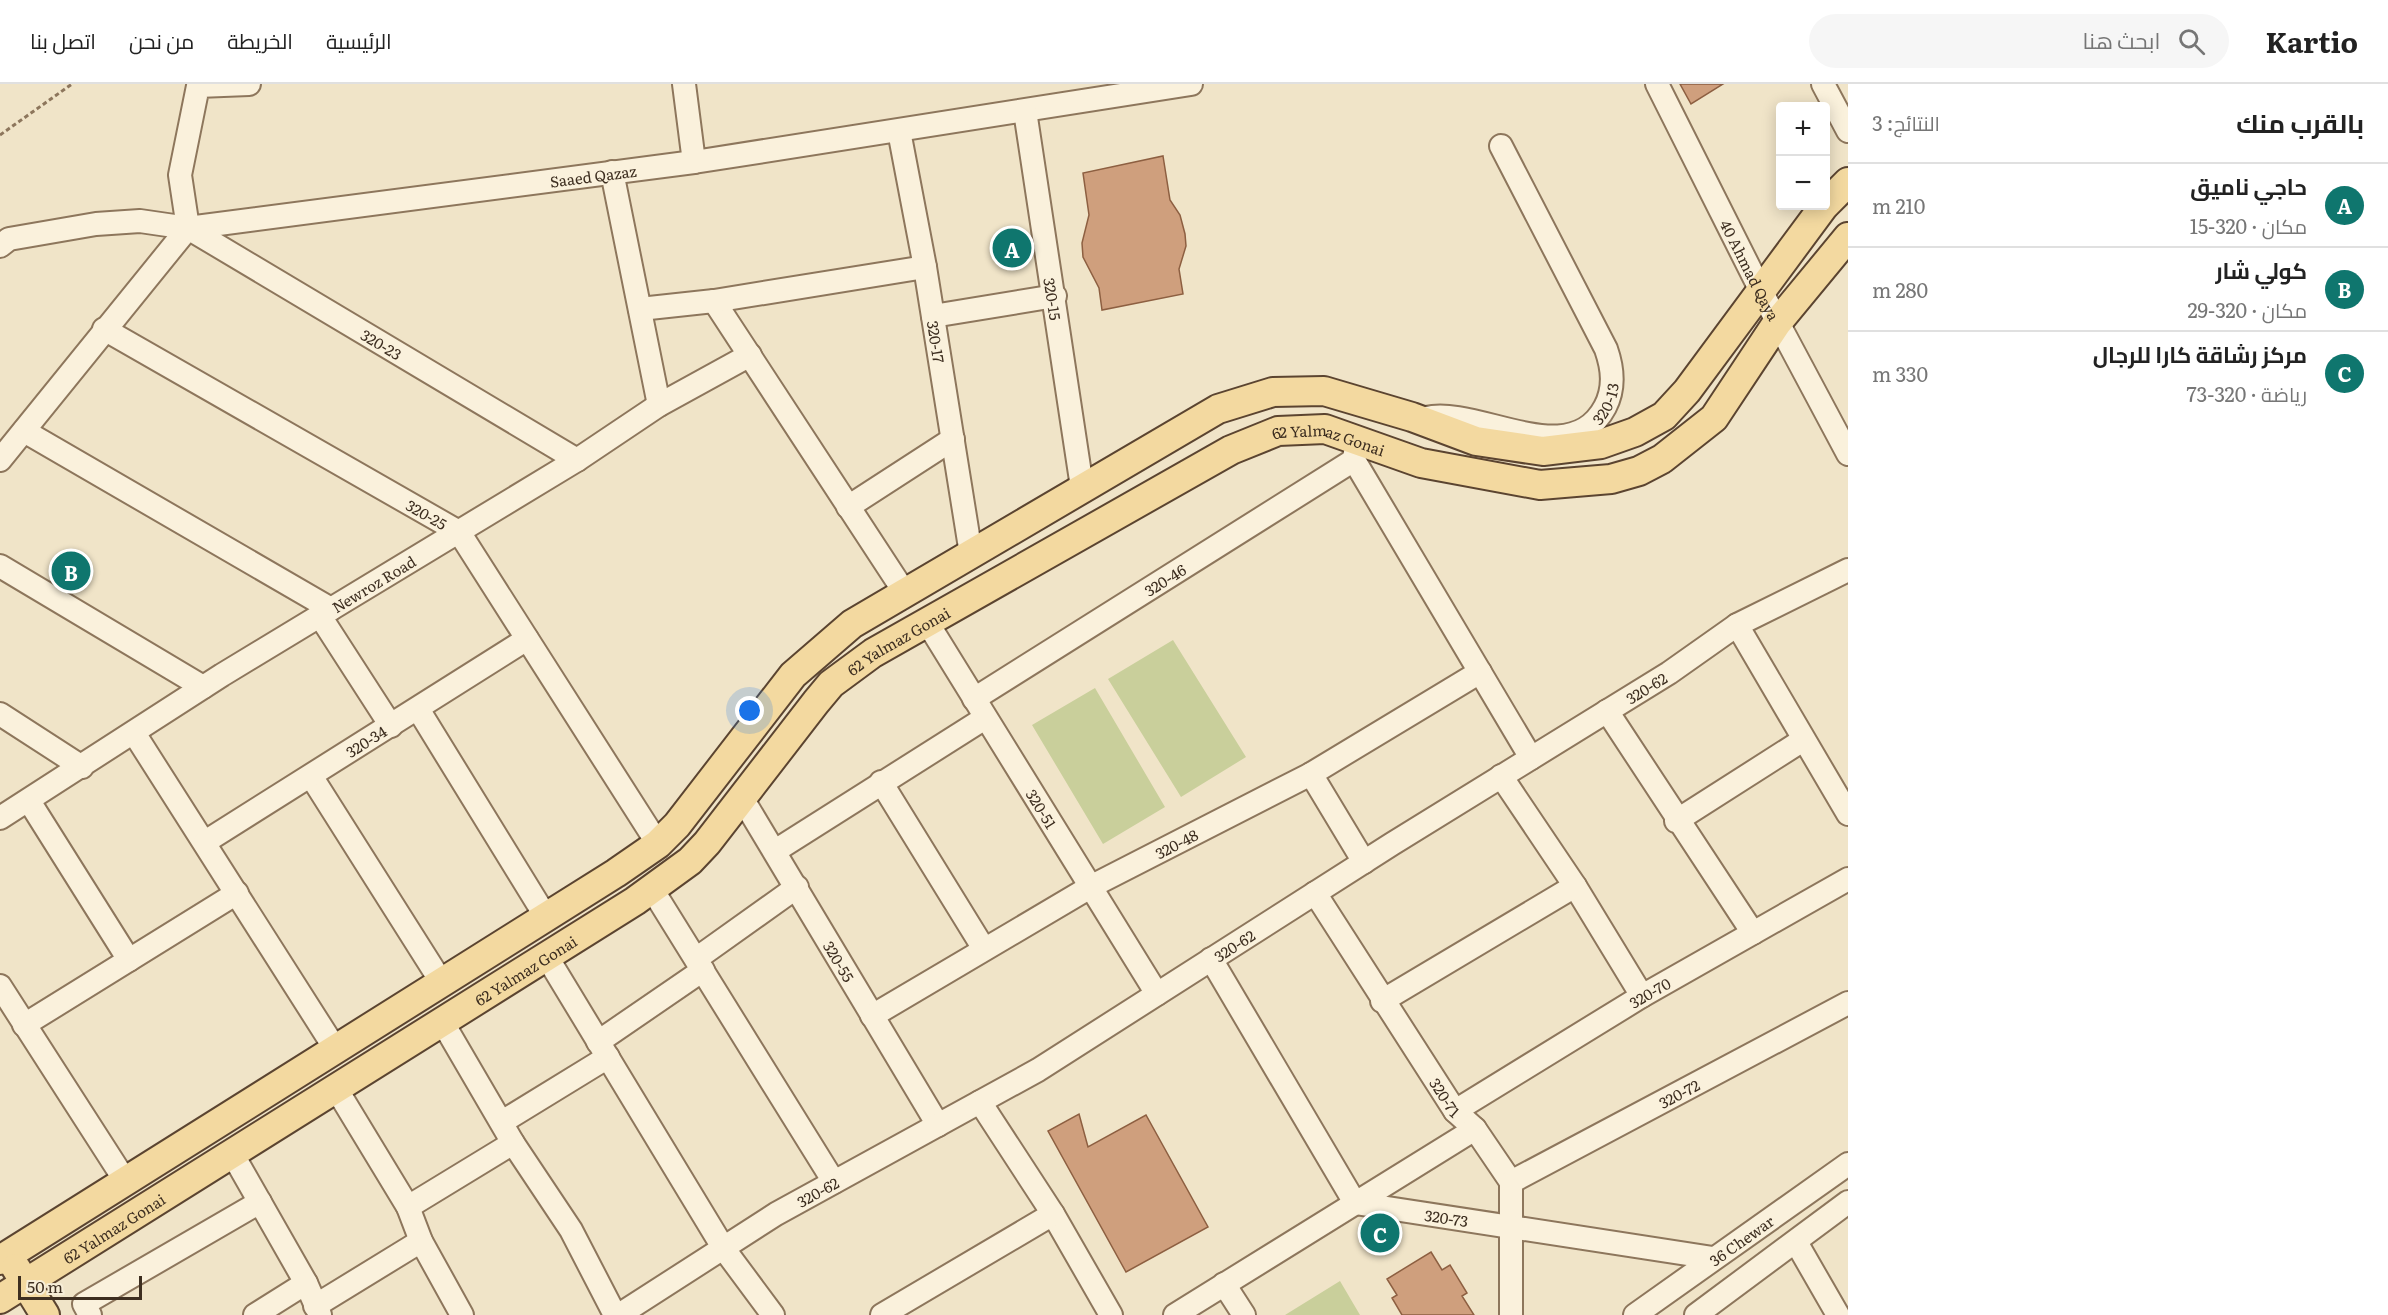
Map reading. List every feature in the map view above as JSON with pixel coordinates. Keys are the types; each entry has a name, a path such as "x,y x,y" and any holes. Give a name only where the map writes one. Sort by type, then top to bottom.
{"main road":[{"path":"1830,200 1848,182"},
{"path":"45,1315 3,1251 126,1182 658,844 677,825 793,675 852,624 1218,409 1273,392 1324,391 1412,417 1476,441 1543,451 1600,444 1635,432 1664,416 1687,391 1821,210"},
{"name":"62 Yalmaz Gonai","path":"0,1301 652,889 690,861 831,684 873,654 927,622 1247,443 1278,431 1325,429 1356,449 1420,464 1540,486 1611,479 1639,471 1662,459 1714,418 1778,323 1848,237"},
{"path":"748,733 776,753"},
{"path":"0,1301 8,1315"}],"street":[{"path":"0,460 188,228 180,175 198,85 249,84"},
{"path":"684,84 694,162"},
{"name":"Saaed Qazaz","path":"188,228 694,162 1191,84"},
{"name":"40 Ahmad Qaya","path":"1657,84 1760,290 1848,454"},
{"path":"1823,84 1848,131"},
{"name":"320-15","path":"1025,111 1055,296 1082,487"},
{"name":"320-17","path":"899,131 925,267 971,555"},
{"name":"320-13","path":"1412,417 1452,417 1500,429 1568,435 1587,428 1601,413 1608,401 1612,375 1606,349 1501,146"},
{"path":"612,172 659,405"},
{"path":"0,246 9,239 96,224 140,221 188,228"},
{"name":"320-23","path":"188,228 577,460"},
{"path":"640,309 714,301 925,267"},
{"path":"933,316 1055,296"},
{"path":"714,301 905,593"},
{"name":"320-25","path":"104,329 459,532 658,844"},
{"name":"Newroz Road","path":"0,818 203,687 577,460 659,405 750,355"},
{"path":"24,431 325,613 391,726"},
{"path":"848,507 953,439"},
{"path":"1356,449 1480,672 1531,758"},
{"name":"320-46","path":"775,851 881,782 979,708 1356,449"},
{"path":"0,566 203,687"},
{"name":"320-62","path":"617,1315 776,1214 1038,1070 1364,862 1669,673 1737,626 1848,570"},
{"name":"320-51","path":"927,622 1157,994"},
{"path":"1737,626 1848,814"},
{"name":"320-34","path":"205,842 526,639"},
{"name":"320-48","path":"872,1016 1092,886 1311,774 1480,672"},
{"path":"418,709 546,917"},
{"path":"1607,711 1676,821 1753,933"},
{"path":"0,714 82,767"},
{"path":"134,733 336,1050"},
{"path":"1676,821 1803,740"},
{"path":"1311,774 1364,862"},
{"path":"311,776 442,983"},
{"path":"1502,776 1575,886 1642,996"},
{"path":"881,782 984,949"},
{"name":"320-55","path":"742,798 938,1125"},
{"path":"29,801 129,960"},
{"name":"320-70","path":"1455,1111 1642,996 1848,879"},
{"path":"1382,1001 1575,886"},
{"path":"502,1122 603,1050 699,965 797,887"},
{"path":"652,889 834,1182"},
{"path":"24,1025 237,893"},
{"name":"320-71","path":"1315,893 1382,1001 1455,1111 1475,1129 1511,1182"},
{"path":"547,957 724,1249 773,1315"},
{"path":"1211,960 1355,1203"},
{"path":"0,986 126,1182"},
{"name":"320-72","path":"1511,1182 1848,1003"},
{"path":"443,1023 513,1143 571,1230 617,1315"},
{"path":"337,1090 408,1207 421,1241 462,1315"},
{"path":"980,1102 1053,1214 1111,1315"},
{"path":"1174,1315 1475,1129"},
{"path":"408,1207 513,1143"},
{"path":"233,1155 306,1283 318,1311 421,1241"},
{"name":"36 Chewar","path":"1635,1315 1713,1257 1848,1164"},
{"path":"1511,1182 1511,1315"},
{"path":"87,1310 260,1202"},
{"path":"1696,1315 1848,1202"},
{"name":"320-73","path":"1355,1203 1713,1257"},
{"path":"882,1315 1053,1214"},
{"path":"1796,1242 1838,1315"},
{"path":"255,1315 306,1283"},
{"path":"1224,1284 1244,1315"}],"path":[{"path":"0,135 72,84"}],"green space":[{"path":"1173,640 1246,757 1181,797 1108,679"},
{"path":"1095,688 1165,807 1103,844 1032,725"},
{"path":"1340,1281 1360,1315 1285,1315"}],"building":[{"path":"1680,84 1723,84 1691,104"},
{"path":"1163,156 1170,200 1180,215 1185,234 1186,246 1179,269 1183,294 1102,310 1099,288 1083,257 1082,243 1089,215 1083,173"},
{"path":"1025,235 1027,253 1000,261 995,244"},
{"path":"1079,1114 1088,1147 1146,1115 1208,1227 1126,1272 1048,1131"},
{"path":"1431,1252 1442,1270 1450,1265 1467,1293 1462,1296 1474,1315 1402,1315 1392,1298 1397,1295 1387,1279"}],"place":[{"name":"حاجي ناميق","path":"1012,248"},
{"name":"كولي شار","path":"71,571"},
{"name":"مركز رشاقة كارا للرجال","path":"1380,1233"}]}
